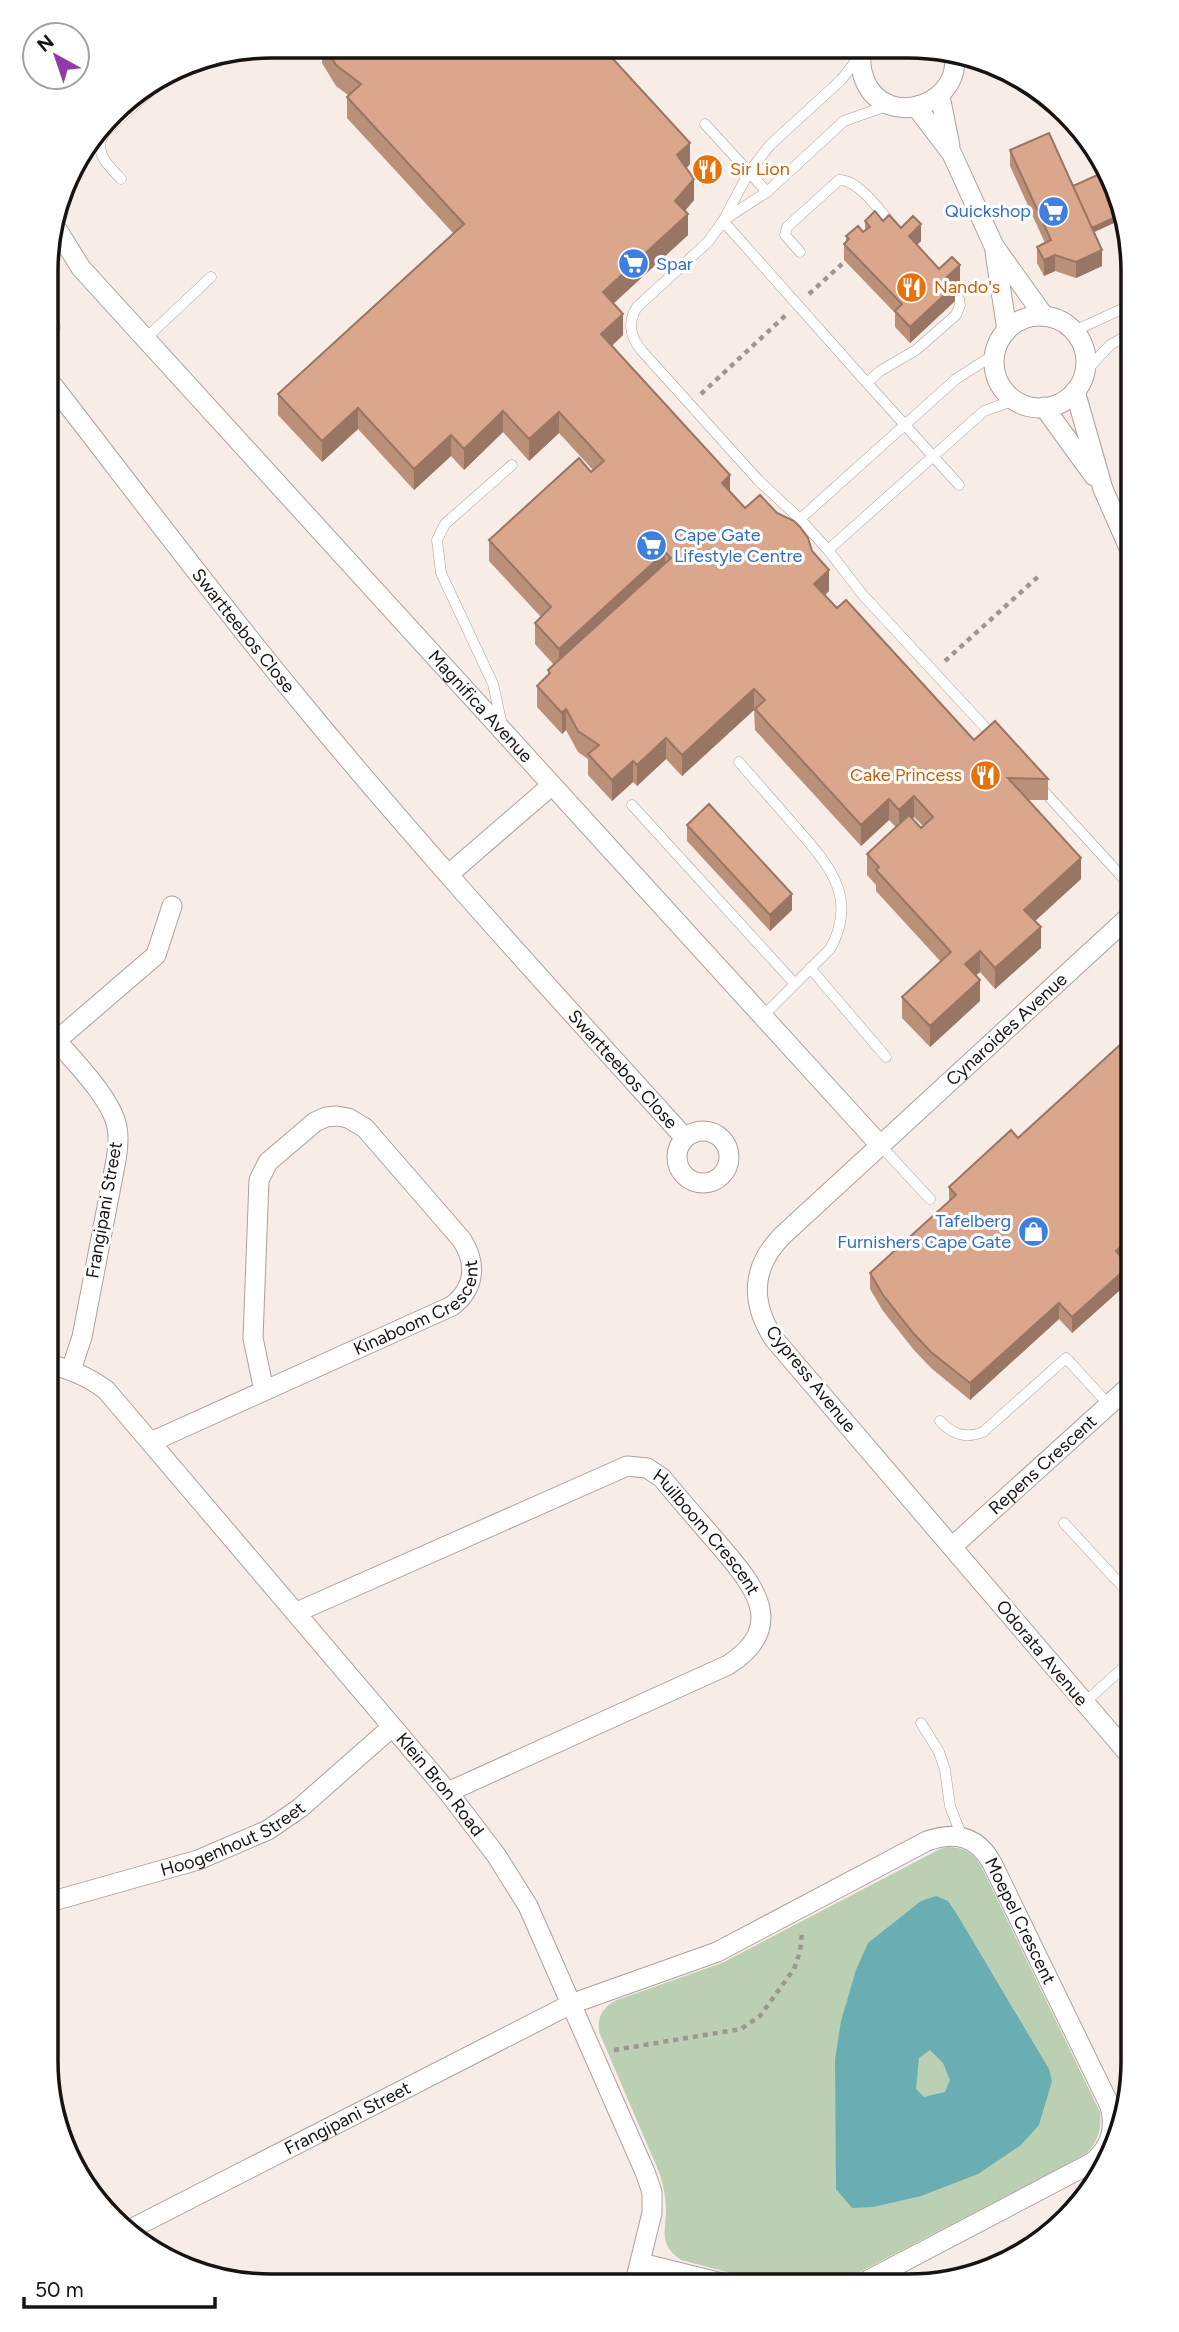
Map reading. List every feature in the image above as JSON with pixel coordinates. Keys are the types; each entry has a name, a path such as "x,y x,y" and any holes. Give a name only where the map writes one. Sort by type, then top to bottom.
{"street":[{"path":"862,58 861,70 867,85 877,98 889,105 903,108 917,108 940,96 961,65"},
{"path":"940,96 952,154"},
{"path":"917,108 952,154 994,246 1044,316"},
{"name":"Magnifica Avenue","path":"61,237 80,268"},
{"path":"994,246 1007,330"},
{"name":"Magnifica Avenue","path":"59,252 80,268 880,1145"},
{"path":"1044,316 1060,321 1074,331 1084,350 1085,372 1075,391 1067,399 1056,405 1029,406 1015,400 1000,385 994,365 995,354 1007,330 1024,319 1044,316"},
{"path":"1075,391 1103,489 1121,530"},
{"name":"Swartteebos Close","path":"58,392 284,681 510,945 685,1138"},
{"path":"1044,407 1103,489"},
{"path":"449,874 552,785"},
{"path":"58,1031 156,955 172,906"},
{"name":"Cynaroides Avenue","path":"880,1145 1121,924"},
{"name":"Frangipani Street","path":"58,1044 103,1096 112,1111 118,1144 82,1337 71,1370"},
{"name":"Kinaboom Crescent","path":"151,1442 264,1391 452,1306 471,1283 472,1261 462,1240 365,1128 348,1118 326,1117 315,1122 268,1162 259,1180 253,1338 264,1391"},
{"name":"Cypress Avenue","path":"880,1145 773,1245 760,1270 757,1298 760,1313 774,1339 953,1546"},
{"name":"Klein Bron Road","path":"58,1367 90,1378 106,1390 448,1792 496,1855 528,1906 652,2192 652,2213 638,2274"},
{"name":"Repens Crescent","path":"953,1546 1121,1394"},
{"name":"Huilboom Crescent","path":"297,1612 627,1466 648,1468 662,1478 748,1578 758,1601 759,1626 748,1649 738,1658 448,1792"},
{"name":"Odorata Avenue","path":"953,1546 1121,1745"},
{"name":"Hoogenhout Street","path":"58,1900 198,1860 268,1830 300,1808 392,1727"},
{"path":"571,2004 717,1952 927,1841 950,1835 962,1838"},
{"name":"Moepel Crescent","path":"962,1838 981,1847 992,1863 1110,2106 1112,2121"},
{"name":"Frangipani Street","path":"136,2226 571,2004"},
{"name":"Moepel Crescent","path":"880,2274 1098,2158"},
{"path":"641,2263 685,2274"}],"lane":[{"path":"858,58 841,80 769,145 748,172 723,221 708,243 633,313 631,335 634,342 759,481 828,550 862,594 1001,745"},
{"path":"723,221 767,192 844,121 889,105"},
{"path":"705,124 767,192"},
{"path":"101,142 101,155 121,179"},
{"path":"800,252 785,235 787,227 839,180 846,179 855,184 897,230"},
{"path":"723,221 959,485"},
{"path":"145,339 211,277"},
{"path":"867,383 880,371 916,350 956,315 959,299 951,289"},
{"path":"1074,331 1121,309"},
{"path":"1085,372 1111,345 1121,339"},
{"path":"800,520 956,379 995,354"},
{"path":"828,550 984,411 1015,400"},
{"path":"504,733 493,684 441,573 437,540 445,524 512,465"},
{"path":"739,762 828,864 841,899 838,935 830,949 763,1016"},
{"path":"1032,778 1121,875"},
{"path":"632,805 795,984"},
{"path":"810,968 886,1058"},
{"path":"880,1145 930,1199"},
{"path":"940,1421 956,1434 966,1436 983,1432 1066,1358 1109,1405"},
{"path":"1064,1523 1121,1585"},
{"path":"1084,1703 1121,1670"},
{"path":"921,1723 939,1752 945,1770 950,1806 962,1838"}],"path":[{"path":"690,404 842,264"},
{"path":"934,671 1041,574"},
{"path":"593,2053 741,2029 760,2016 794,1969 800,1952 805,1919 804,1906"}],"green space":[{"path":"947,1847 967,1851 981,1866 1100,2112 1100,2129 1094,2144 1086,2154 856,2274 734,2274 681,2260 666,2243 666,2205 662,2181 599,2032 602,2013 608,2005 617,2000 722,1963"}],"water":[{"path":"936,1896 948,1901 1049,2069 1052,2081 1039,2125 1021,2145 978,2174 921,2196 873,2207 852,2208 836,2189 835,2060 841,2021 856,1970 868,1943 921,1901","holes":["930,2050 943,2063 950,2080 945,2092 924,2097 916,2089 919,2058"]}],"building":[{"name":"Cape Gate Lifestyle Centre","path":"332,58 612,58 690,143 677,155 694,179 675,201 688,214 603,292 623,314 601,334 730,475 722,483 745,508 760,495 777,513 800,527 808,538 812,551 829,570 814,584 837,608 846,600 974,740 995,721 1048,779 1008,778 1081,858 1024,910 1041,927 995,968 980,951 965,964 980,980 930,1026 902,997 951,952 876,870 879,867 867,854 909,815 921,828 933,817 914,796 899,810 889,799 861,825 755,709 765,700 754,689 682,755 666,738 637,765 633,761 612,780 588,754 599,745 578,731 566,709 562,713 537,686 550,673 548,670 671,558 665,552 559,649 535,623 551,607 489,540 579,458 591,472 604,461 559,412 529,439 503,411 464,449 451,435 414,469 358,408 322,441 278,394 464,224 347,97 361,84 336,65"},
{"name":"Quickshop","path":"1049,133 1102,250 1076,262 1055,255 1044,260 1037,247 1051,240 1010,150"},
{"path":"1098,175 1114,217 1092,228 1073,186"},
{"name":"Nando's","path":"875,211 883,221 889,215 901,228 913,216 921,224 909,236 939,269 952,257 960,265 947,277 955,285 910,327 895,311 902,304 844,244 849,239 846,236 858,226 863,232 870,227 865,221"},
{"path":"709,804 792,894 770,915 687,825"},
{"name":"Tafelberg Furnishers Cape Gate","path":"1121,1044 1121,1246 1116,1251 1121,1257 1121,1273 1072,1317 1059,1303 970,1383 931,1352 914,1334 883,1295 870,1273 956,1195 949,1187 1011,1130 1018,1138"}],"place":[{"name":"Sir Lion","path":"707,169"},
{"name":"Quickshop","path":"1054,211"},
{"name":"Spar","path":"633,264"},
{"name":"Nando's","path":"911,287"},
{"name":"Cape Gate Lifestyle Centre","path":"651,545"},
{"name":"Cake Princess","path":"985,775"},
{"name":"Tafelberg Furnishers Cape Gate","path":"1034,1231"}]}
